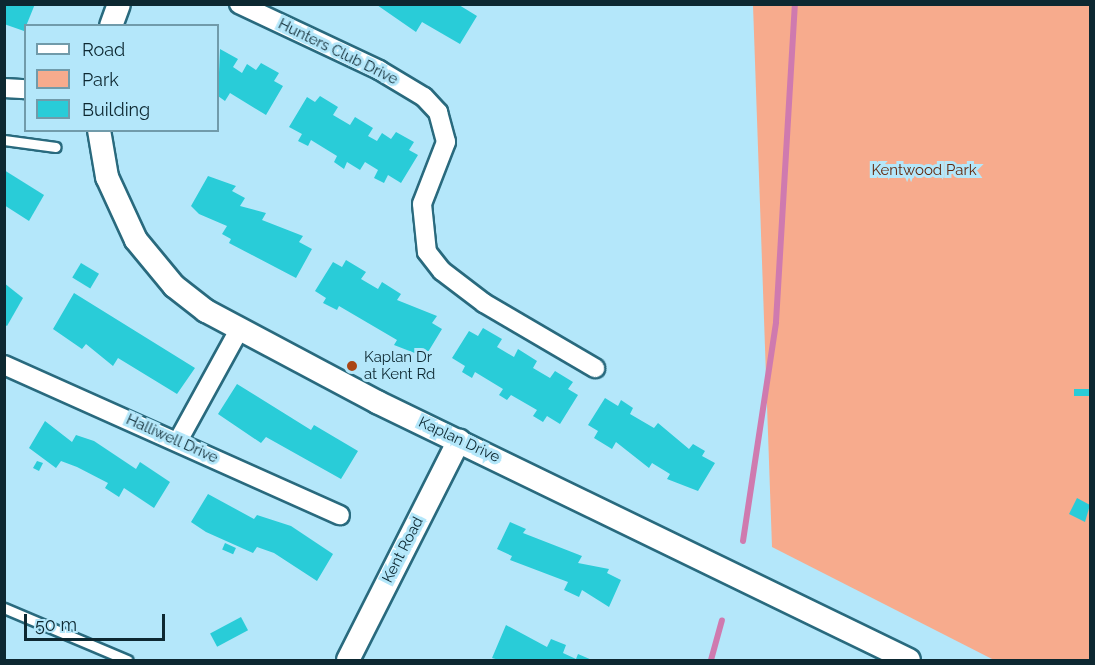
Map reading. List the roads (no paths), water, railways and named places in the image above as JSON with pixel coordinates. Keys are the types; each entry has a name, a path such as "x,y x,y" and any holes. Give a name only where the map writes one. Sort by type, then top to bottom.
{"street":[{"path":"112,24 119,4"},
{"name":"Hunters Club Drive","path":"239,4 379,70 424,97 438,112 446,142 422,204 427,252 442,271 484,303 595,368"},
{"path":"4,88 24,89"},
{"name":"Kaplan Drive","path":"99,132 107,177 136,240 174,286 239,330 909,660"},
{"path":"178,441 239,330"},
{"name":"Halliwell Drive","path":"4,365 340,515"},
{"name":"Kent Road","path":"348,660 459,440"}],"lane":[{"path":"4,140 56,147"},
{"path":"4,608 127,660"}],"waterway":[{"path":"743,541 776,322 795,4"},
{"path":"711,660 722,620"}],"place":[{"name":"Kaplan Dr at Kent Rd","path":"352,366"}],"park label":[{"name":"Kentwood Park","path":"924,171"}]}
